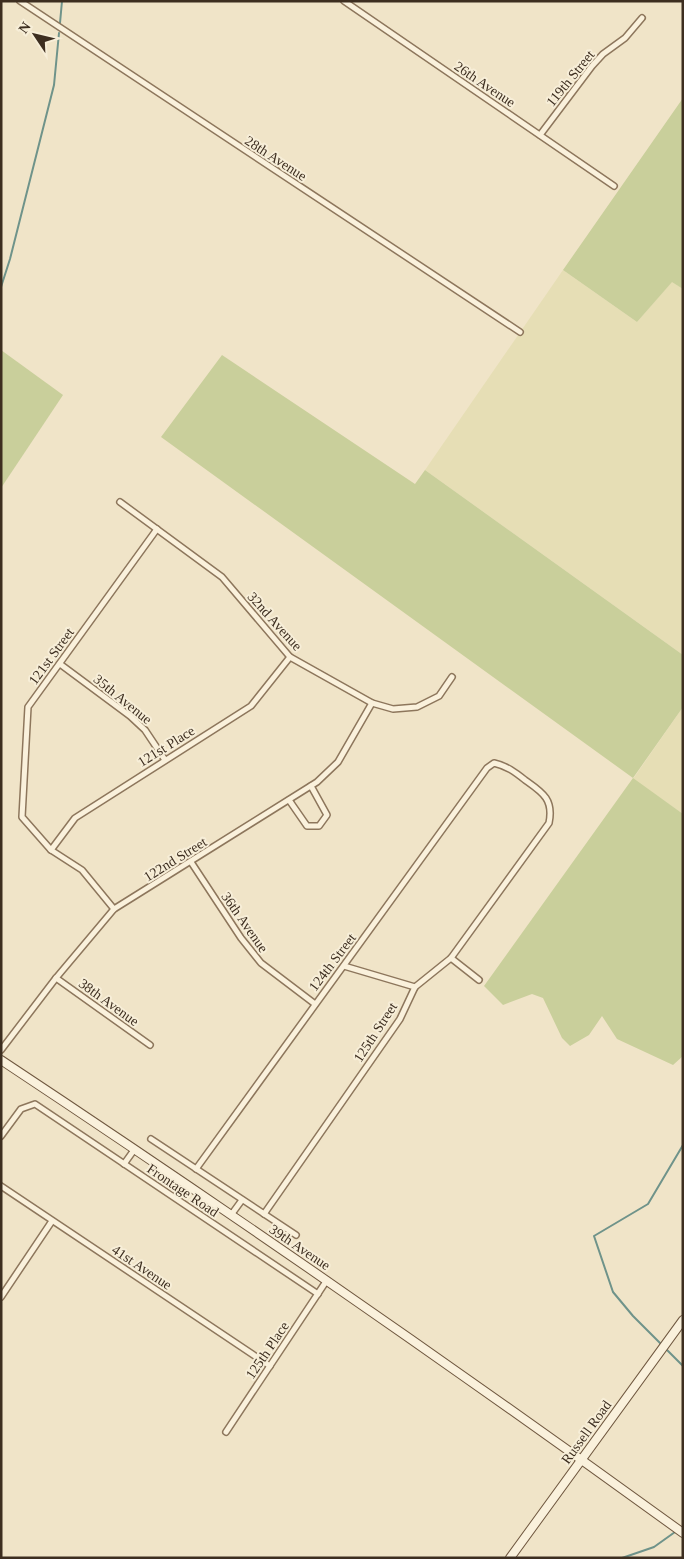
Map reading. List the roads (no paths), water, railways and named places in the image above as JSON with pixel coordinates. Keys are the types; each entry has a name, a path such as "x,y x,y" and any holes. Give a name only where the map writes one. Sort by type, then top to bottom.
{"main road":[{"name":"39th Avenue","path":"1,1060 327,1280 581,1459 683,1534"},
{"name":"Russell Road","path":"510,1558 683,1320"}],"street":[{"name":"28th Avenue","path":"20,1 520,332"},
{"name":"26th Avenue","path":"344,1 614,186"},
{"name":"119th Street","path":"540,135 592,66 603,54 625,38 642,18"},
{"name":"32nd Avenue","path":"120,502 222,577 290,657 372,703 393,709 417,707 439,696 452,677"},
{"name":"121st Street","path":"51,850 22,817 28,707 158,529"},
{"name":"121st Place","path":"51,850 75,818 251,706 290,657"},
{"name":"35th Avenue","path":"60,664 145,730 165,760"},
{"name":"122nd Street","path":"1,1050 56,978 114,909 311,786 338,762 372,703"},
{"name":"125th Street","path":"264,1214 400,1019 415,987 451,958 549,824 551,813 549,804 542,791 504,765 494,763 487,768"},
{"name":"124th Street","path":"196,1169 487,768"},
{"path":"289,800 307,826 320,826 327,815 311,786"},
{"path":"51,850 82,870 114,909"},
{"name":"36th Avenue","path":"191,862 241,938 261,963 315,1004"},
{"path":"451,958 479,980"},
{"path":"344,966 415,987"},
{"name":"38th Avenue","path":"56,978 150,1045"},
{"name":"Frontage Road","path":"1,1136 20,1109 35,1104 318,1294"},
{"name":"39th Avenue","path":"151,1139 296,1235"},
{"path":"124,1164 134,1150"},
{"name":"41st Avenue","path":"1,1186 270,1366"},
{"path":"231,1216 242,1200"},
{"path":"1,1297 52,1221"},
{"name":"125th Place","path":"226,1432 327,1280"}],"waterway":[{"path":"60,23 62,1"},
{"path":"1,287 10,259 54,85 59,33"},
{"path":"660,1343 633,1316 613,1292 594,1236 648,1204 683,1145"},
{"path":"667,1350 683,1366"},
{"path":"622,1558 654,1547 675,1532"}]}
